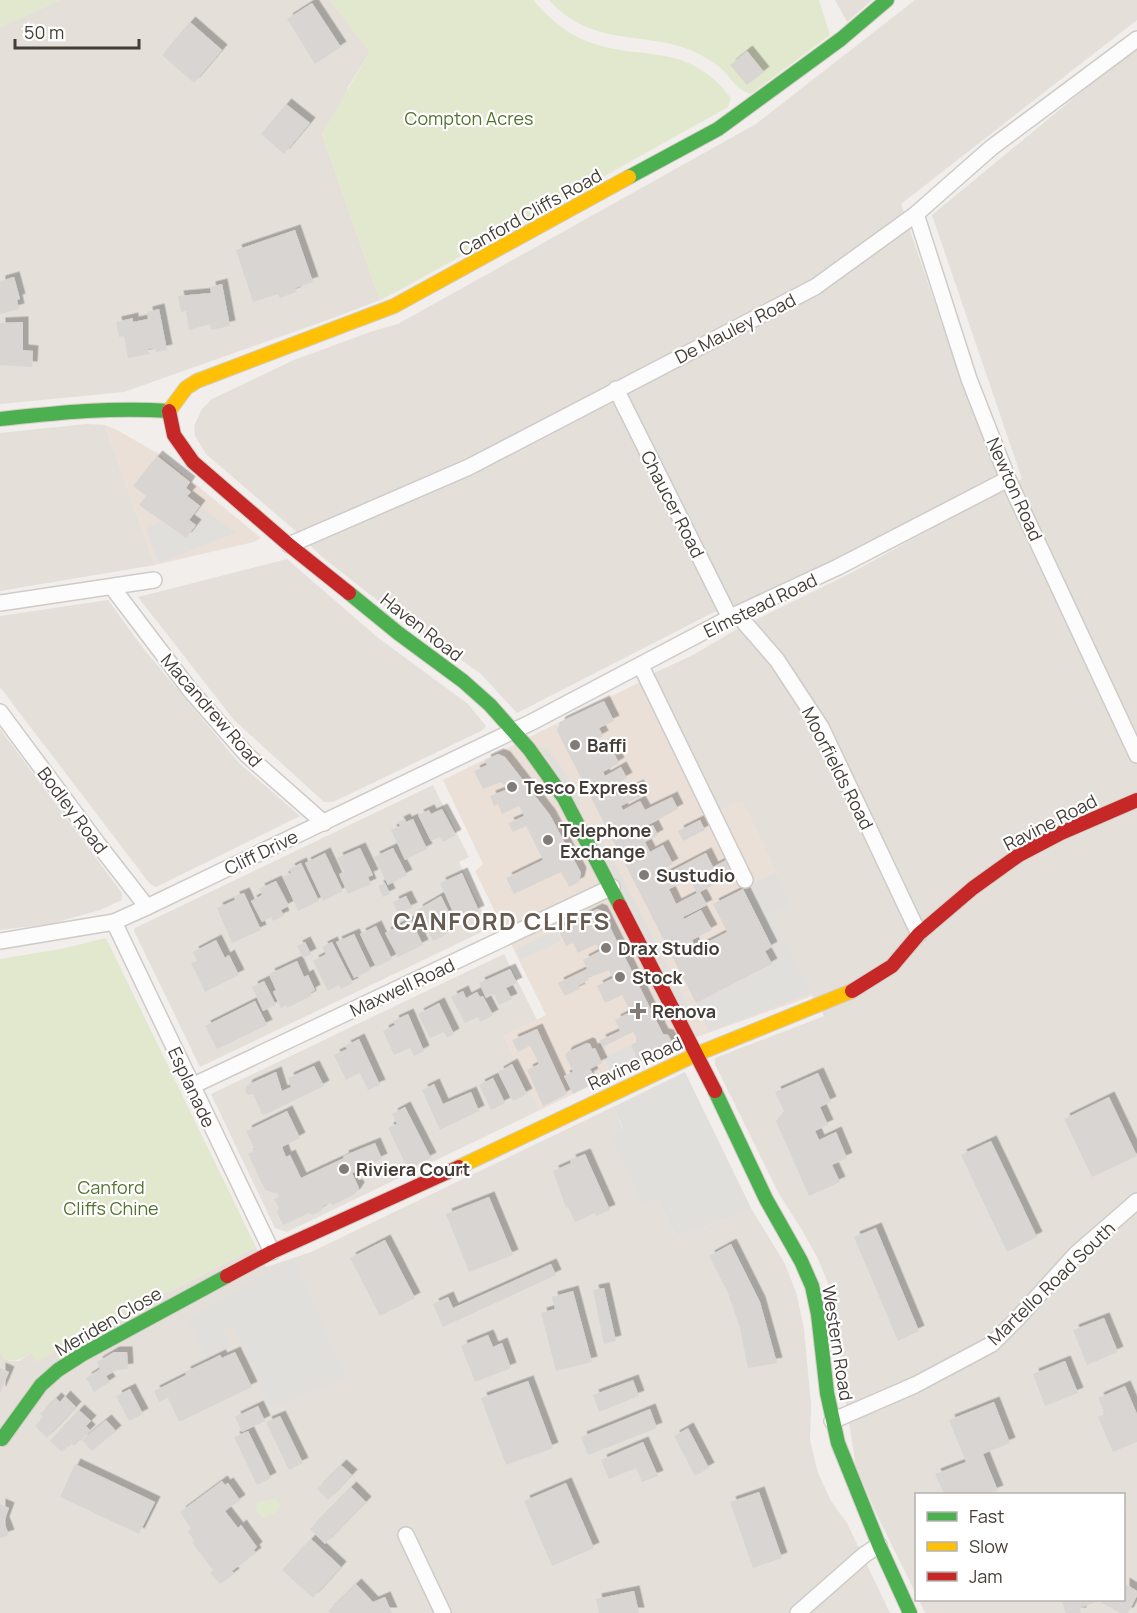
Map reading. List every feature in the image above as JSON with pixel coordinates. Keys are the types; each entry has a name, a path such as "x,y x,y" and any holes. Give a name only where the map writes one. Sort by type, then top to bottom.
{"street":[{"name":"Canford Cliffs Road","path":"169,411 186,388 197,381 394,306 718,129 841,39 887,0"},
{"name":"De Mauley Road","path":"290,545 469,468 616,389 815,287 916,214 991,148 1137,39"},
{"name":"Newton Road","path":"916,214 969,379 1008,479 1137,755"},
{"name":"Chaucer Road","path":"616,389 734,616"},
{"path":"0,419 100,408 169,411"},
{"name":"Haven Road","path":"169,411 174,435 193,462 398,633 463,681 490,705 535,756 564,798 697,1054"},
{"name":"Elmstead Road","path":"513,732 734,616 838,567 1008,479"},
{"path":"0,603 154,580"},
{"name":"Macandrew Road","path":"111,587 190,690 247,755 324,823"},
{"name":"Moorfields Road","path":"734,616 777,660 820,727 920,934"},
{"path":"641,666 745,880"},
{"name":"Bodley Road","path":"0,712 147,907"},
{"name":"Cliff Drive","path":"0,941 114,922 513,732"},
{"name":"Ravine Road","path":"254,1261 697,1054 852,991 892,966 920,934 973,888 1019,855 1061,833 1137,800"},
{"name":"Maxwell Road","path":"192,1086 612,887"},
{"name":"Esplanade","path":"114,922 272,1252"},
{"name":"Western Road","path":"697,1054 766,1199 801,1261 812,1286 819,1314 832,1421 849,1473 910,1613"},
{"name":"Martello Road South","path":"832,1421 915,1385 992,1344 1076,1254 1137,1201"},
{"name":"Meriden Close","path":"2,1439 41,1385 58,1370 93,1348 254,1261"},
{"path":"406,1535 442,1613"},
{"path":"798,1613 864,1555 879,1545"}],"shaded area":[{"path":"60,0 330,0 370,52 322,134 380,300 124,392 0,404 0,27"},
{"path":"835,0 872,0 847,22"},
{"path":"915,0 1137,0 1137,20 901,204 961,380 999,478 743,604 714,612 517,713 481,674 386,607 321,556 298,533 206,454 195,436 194,426 202,409 212,399 294,360 398,324 756,124"},
{"path":"1137,46 1137,1613 925,1613 919,1601 1125,1601 1125,1493 915,1493 915,1592 856,1467 835,1312 828,1283 818,1259 779,1194 715,1064 715,1058 824,1016 789,956 768,914 791,903 742,801 718,812 650,675 851,573 1022,479 932,215"},
{"path":"86,424 105,425 155,565 0,591 0,433"},
{"path":"105,425 159,454 261,538 254,542 155,565"},
{"path":"200,506 236,533 159,563 146,529 160,521 186,538 196,526 189,520"},
{"path":"287,559 377,637 468,704 486,726 483,730 333,802 324,802 234,720 138,597"},
{"path":"108,600 143,648 239,763 300,816 156,887 150,884 0,687 0,616"},
{"path":"642,681 708,817 742,800 791,903 768,914 812,996 680,1043 540,1110 504,1036 546,1015 475,871 483,864 443,780"},
{"path":"0,729 122,893 122,900 100,910 50,924 0,930"},
{"path":"540,747 548,749 581,797 580,808"},
{"path":"433,785 469,857 459,862 490,928 200,1067 134,931 135,928"},
{"path":"592,831 600,836 638,908 688,1006 685,1013"},
{"path":"776,872 791,903 768,914 811,993 709,1032 696,1003 772,964 765,951 772,947 743,889"},
{"path":"556,930 561,941 521,960 516,949"},
{"path":"504,954 537,1020 504,1036 540,1110 287,1232 275,1228 211,1094"},
{"path":"631,1045 639,1062 612,1075 604,1057"},
{"path":"685,1072 752,1210 676,1237 657,1199 644,1205 611,1134 623,1128 613,1107"},
{"path":"613,1107 623,1129 612,1134 644,1204 657,1199 676,1237 752,1210 784,1262 796,1292 804,1329 811,1405 810,1440 818,1473 831,1501 847,1523 890,1613 0,1613 0,1352 5,1359 10,1361 19,1361 31,1353 37,1361 141,1303 183,1285 256,1247 266,1267 311,1252"},
{"path":"294,1260 346,1378 271,1407 232,1325 224,1330 231,1354 222,1358 220,1355 209,1361 187,1319 273,1269"}],"green space":[{"path":"0,0 60,0 0,27"},
{"name":"Compton Acres","path":"330,0 533,0 556,23 577,37 605,47 662,56 697,67 714,79 731,98 728,107 380,300 322,134 370,52"},
{"path":"549,0 819,0 830,35 751,94 737,86 717,65 693,51 655,41 600,32 565,15"},
{"name":"Canford Cliffs Chine","path":"106,938 256,1247 183,1285 141,1303 36,1362 31,1353 12,1361 5,1359 0,1352 0,959 61,949"},
{"path":"276,1498 280,1507 275,1514 263,1518 256,1511 257,1503"}],"building":[{"path":"312,3 341,47 315,64 287,19"},
{"path":"190,22 222,50 194,83 162,55"},
{"path":"747,51 764,72 747,85 730,65"},
{"path":"286,104 310,123 284,154 261,134"},
{"path":"295,230 313,282 295,288 296,292 280,298 278,294 253,302 236,250"},
{"path":"14,277 20,299 17,300 19,309 0,314 0,281"},
{"path":"222,284 230,326 211,330 210,324 189,330 186,311 181,312 178,296 211,293 210,287"},
{"path":"159,309 167,350 156,352 155,348 148,349 149,354 128,358 124,336 119,337 116,322 133,318 133,322 148,319 147,312"},
{"path":"23,322 23,350 33,351 32,367 0,365 0,323"},
{"path":"157,456 190,482 186,488 191,492 187,496 200,506 189,520 196,525 186,538 139,505 146,496 133,486"},
{"path":"604,701 614,721 599,728 603,736 588,744 592,752 609,743 619,763 603,772 605,776 621,767 627,778 612,786 617,795 638,785 643,795 621,806 623,810 640,801 645,810 672,797 678,809 642,828 643,830 653,825 658,835 645,842 650,852 663,845 673,864 660,871 662,876 706,853 713,867 728,859 735,874 700,892 707,905 683,917 684,919 701,910 712,930 692,940 696,948 727,932 713,904 743,889 772,947 765,951 772,964 696,1003 557,731 560,722","holes":["690,879 697,893 676,904 669,889"]},
{"path":"498,754 505,757 550,815 581,873 579,882 569,887 561,872 514,894 506,878 543,860 526,826 513,832 508,823 524,816 519,806 502,814 498,804 494,806 490,796 508,789 506,784 503,785 501,782 483,789 474,771 487,765 485,760"},
{"path":"442,809 456,835 443,842 440,837 431,841 418,815 429,810 431,814"},
{"path":"405,819 406,822 413,819 427,849 405,860 391,830 400,826 398,822"},
{"path":"700,820 705,830 683,841 678,831"},
{"path":"360,848 373,875 368,877 371,884 348,894 339,874 344,872 337,858"},
{"path":"393,848 407,875 388,885 374,857"},
{"path":"325,853 343,891 323,901 305,863"},
{"path":"301,863 319,901 298,911 283,877 291,873 289,869"},
{"path":"462,873 479,911 457,921 440,883"},
{"path":"276,881 289,906 281,910 284,916 273,921 271,917 262,922 251,901 262,895 259,889"},
{"path":"385,883 390,894 383,897 378,886"},
{"path":"244,893 261,930 232,943 217,908"},
{"path":"406,896 412,908 398,914 393,902"},
{"path":"441,896 456,926 445,931 447,934 433,941 417,910"},
{"path":"597,909 602,911 663,1034 668,1035 672,1042 670,1048 639,1062 631,1045 638,1041 633,1032 603,1047 600,1040 620,1031 615,1020 630,1012 622,995 605,1003 597,986 613,978 609,970 588,978 589,980 578,986 580,989 565,996 558,983 587,969 583,960 600,951 596,944 578,953 573,943 566,946 558,929"},
{"path":"411,920 423,945 398,957 385,933"},
{"path":"376,926 392,959 376,967 360,934"},
{"path":"354,934 371,970 354,978 336,942"},
{"path":"216,940 225,958 229,955 239,975 205,992 191,963 197,961 193,952"},
{"path":"305,942 311,954 303,958 297,946"},
{"path":"332,942 353,983 341,989 339,985 328,991 313,961 326,954 322,947"},
{"path":"297,961 304,977 308,975 315,990 310,993 311,996 287,1008 286,1005 281,1008 273,992 276,990 269,974"},
{"path":"510,969 517,983 506,988 512,999 499,1005 494,994 486,998 479,983"},
{"path":"264,981 276,1005 263,1011 252,987"},
{"path":"463,991 466,998 477,992 480,997 483,996 493,1015 480,1022 478,1017 465,1023 451,997"},
{"path":"255,1001 267,1025 217,1049 205,1026"},
{"path":"439,1003 454,1034 447,1038 444,1032 430,1038 418,1014"},
{"path":"408,1014 424,1051 414,1056 410,1048 394,1055 383,1031 395,1025 393,1021"},
{"path":"537,1029 567,1094 543,1106 527,1070 539,1064 530,1046 518,1052 512,1040"},
{"path":"359,1039 380,1085 368,1090 360,1073 346,1080 334,1055 347,1049 345,1046"},
{"path":"587,1043 592,1049 595,1048 602,1063 590,1069 593,1074 588,1077 592,1084 573,1094 564,1076 573,1072 565,1055"},
{"path":"512,1064 527,1094 513,1101 498,1072"},
{"path":"314,1066 324,1086 264,1115 253,1094 248,1095 245,1091 247,1085 276,1072 282,1091 291,1087 288,1078"},
{"path":"818,1073 831,1102 820,1107 828,1125 815,1131 819,1140 836,1132 847,1158 832,1165 840,1182 809,1196 776,1121 784,1111 775,1092"},
{"path":"493,1078 505,1103 491,1110 479,1085"},
{"path":"434,1084 443,1104 471,1092 479,1111 440,1130 422,1090"},
{"path":"1109,1097 1137,1156 1092,1177 1064,1119"},
{"path":"405,1107 431,1158 408,1169 388,1128 397,1124 392,1114"},
{"name":"Riviera Court","path":"287,1111 300,1138 282,1147 286,1157 290,1155 301,1178 344,1158 343,1156 375,1143 382,1159 367,1166 365,1178 359,1180 355,1172 352,1173 359,1188 355,1194 333,1205 330,1203 323,1206 322,1210 312,1215 309,1213 283,1225 274,1199 279,1197 278,1194 265,1190 248,1154 255,1150 246,1131"},
{"path":"991,1141 1037,1237 1007,1252 961,1155"},
{"path":"585,1154 610,1210 596,1216 595,1213 575,1222 568,1207 566,1208 553,1171"},
{"path":"489,1197 513,1255 469,1272 446,1214"},
{"path":"876,1228 919,1331 898,1341 854,1237"},
{"path":"385,1240 415,1298 380,1316 350,1258"},
{"path":"731,1244 760,1302 777,1363 748,1368 740,1328 728,1293 709,1256"},
{"path":"551,1264 556,1275 443,1327 433,1304 448,1297 453,1308"},
{"path":"604,1288 616,1341 604,1344 593,1290"},
{"path":"573,1291 592,1362 556,1371 541,1313 555,1309 552,1297"},
{"path":"1104,1318 1118,1352 1087,1365 1073,1330"},
{"path":"488,1335 493,1347 502,1343 511,1368 475,1382 461,1346"},
{"path":"114,1352 127,1352 128,1369 117,1370 106,1376 110,1382 94,1392 86,1378 100,1369 97,1362"},
{"path":"235,1352 252,1387 179,1422 168,1398 159,1402 154,1391 186,1375 185,1372 220,1355 222,1358"},
{"path":"1065,1361 1078,1393 1045,1406 1033,1374"},
{"path":"0,1368 9,1372 0,1393"},
{"path":"633,1380 639,1396 599,1412 593,1395"},
{"path":"528,1381 553,1448 506,1465 481,1398"},
{"path":"1125,1386 1137,1414 1137,1442 1113,1452 1098,1417 1105,1414 1098,1398"},
{"path":"130,1389 143,1414 129,1421 116,1396"},
{"path":"65,1396 76,1407 47,1438 35,1426 44,1417 40,1414 56,1398 60,1402"},
{"path":"994,1402 1010,1443 983,1454 998,1491 944,1493 935,1474 966,1462 949,1420"},
{"path":"258,1406 265,1421 242,1432 235,1417"},
{"path":"650,1409 657,1428 588,1455 581,1437"},
{"path":"79,1410 91,1421 86,1426 90,1430 74,1446 71,1443 62,1452 50,1441"},
{"path":"280,1416 303,1463 289,1470 266,1422"},
{"path":"106,1420 116,1431 92,1451 82,1440"},
{"path":"688,1428 709,1468 695,1476 674,1436"},
{"path":"248,1431 271,1478 257,1485 234,1437"},
{"path":"643,1442 658,1476 642,1482 636,1468 609,1479 601,1460"},
{"path":"75,1464 155,1502 139,1534 60,1497"},
{"path":"341,1465 352,1475 328,1500 317,1489"},
{"path":"222,1481 225,1485 228,1483 240,1500 225,1511 238,1528 241,1525 257,1547 254,1550 256,1553 232,1571 234,1574 220,1584 210,1573 213,1570 192,1543 194,1541 188,1531 191,1529 180,1512"},
{"path":"566,1483 594,1548 552,1566 524,1501"},
{"path":"351,1487 366,1502 325,1544 310,1529"},
{"path":"759,1492 782,1558 753,1568 730,1502"},
{"path":"0,1504 9,1508 4,1522 9,1535 0,1538"},
{"path":"311,1539 341,1567 313,1598 282,1570"},
{"path":"356,1584 373,1602 385,1597 392,1613 330,1613 328,1611"},
{"path":"1125,1584 1137,1591 1137,1596 1128,1613 1120,1613 1099,1601 1125,1601"},
{"path":"634,1591 639,1613 599,1613 596,1599"},
{"path":"1061,1601 1099,1601 1080,1608 1081,1613 1066,1613"}],"traffic: fast":[{"path":"629,177 718,129 841,39 887,0"},
{"path":"0,419 105,410 169,411"},
{"path":"349,593 463,681 490,705 529,749 564,798 620,906"},
{"path":"715,1091 766,1199 801,1261 812,1286 818,1314 827,1393 838,1443 879,1545 910,1613"},
{"path":"2,1439 41,1385 58,1370 83,1354 227,1276"}],"traffic: slow":[{"path":"169,411 186,388 197,381 394,306 629,177"},
{"path":"459,1167 697,1054 852,991"}],"traffic: jam":[{"path":"169,411 174,435 193,462 289,545 349,593"},
{"path":"852,991 892,966 919,934 973,888 1019,855 1061,833 1137,800"},
{"path":"620,906 715,1091"},
{"path":"227,1276 272,1252 459,1167"}],"place":[{"name":"Baffi","path":"575,745"},
{"name":"Tesco Express","path":"512,787"},
{"name":"Telephone Exchange","path":"548,840"},
{"name":"Sustudio","path":"644,875"},
{"name":"Drax Studio","path":"606,948"},
{"name":"Stock","path":"620,977"},
{"name":"Renova","path":"638,1011"},
{"name":"Riviera Court","path":"344,1169"}],"district":[{"name":"CANFORD CLIFFS","path":"502,920"}]}
